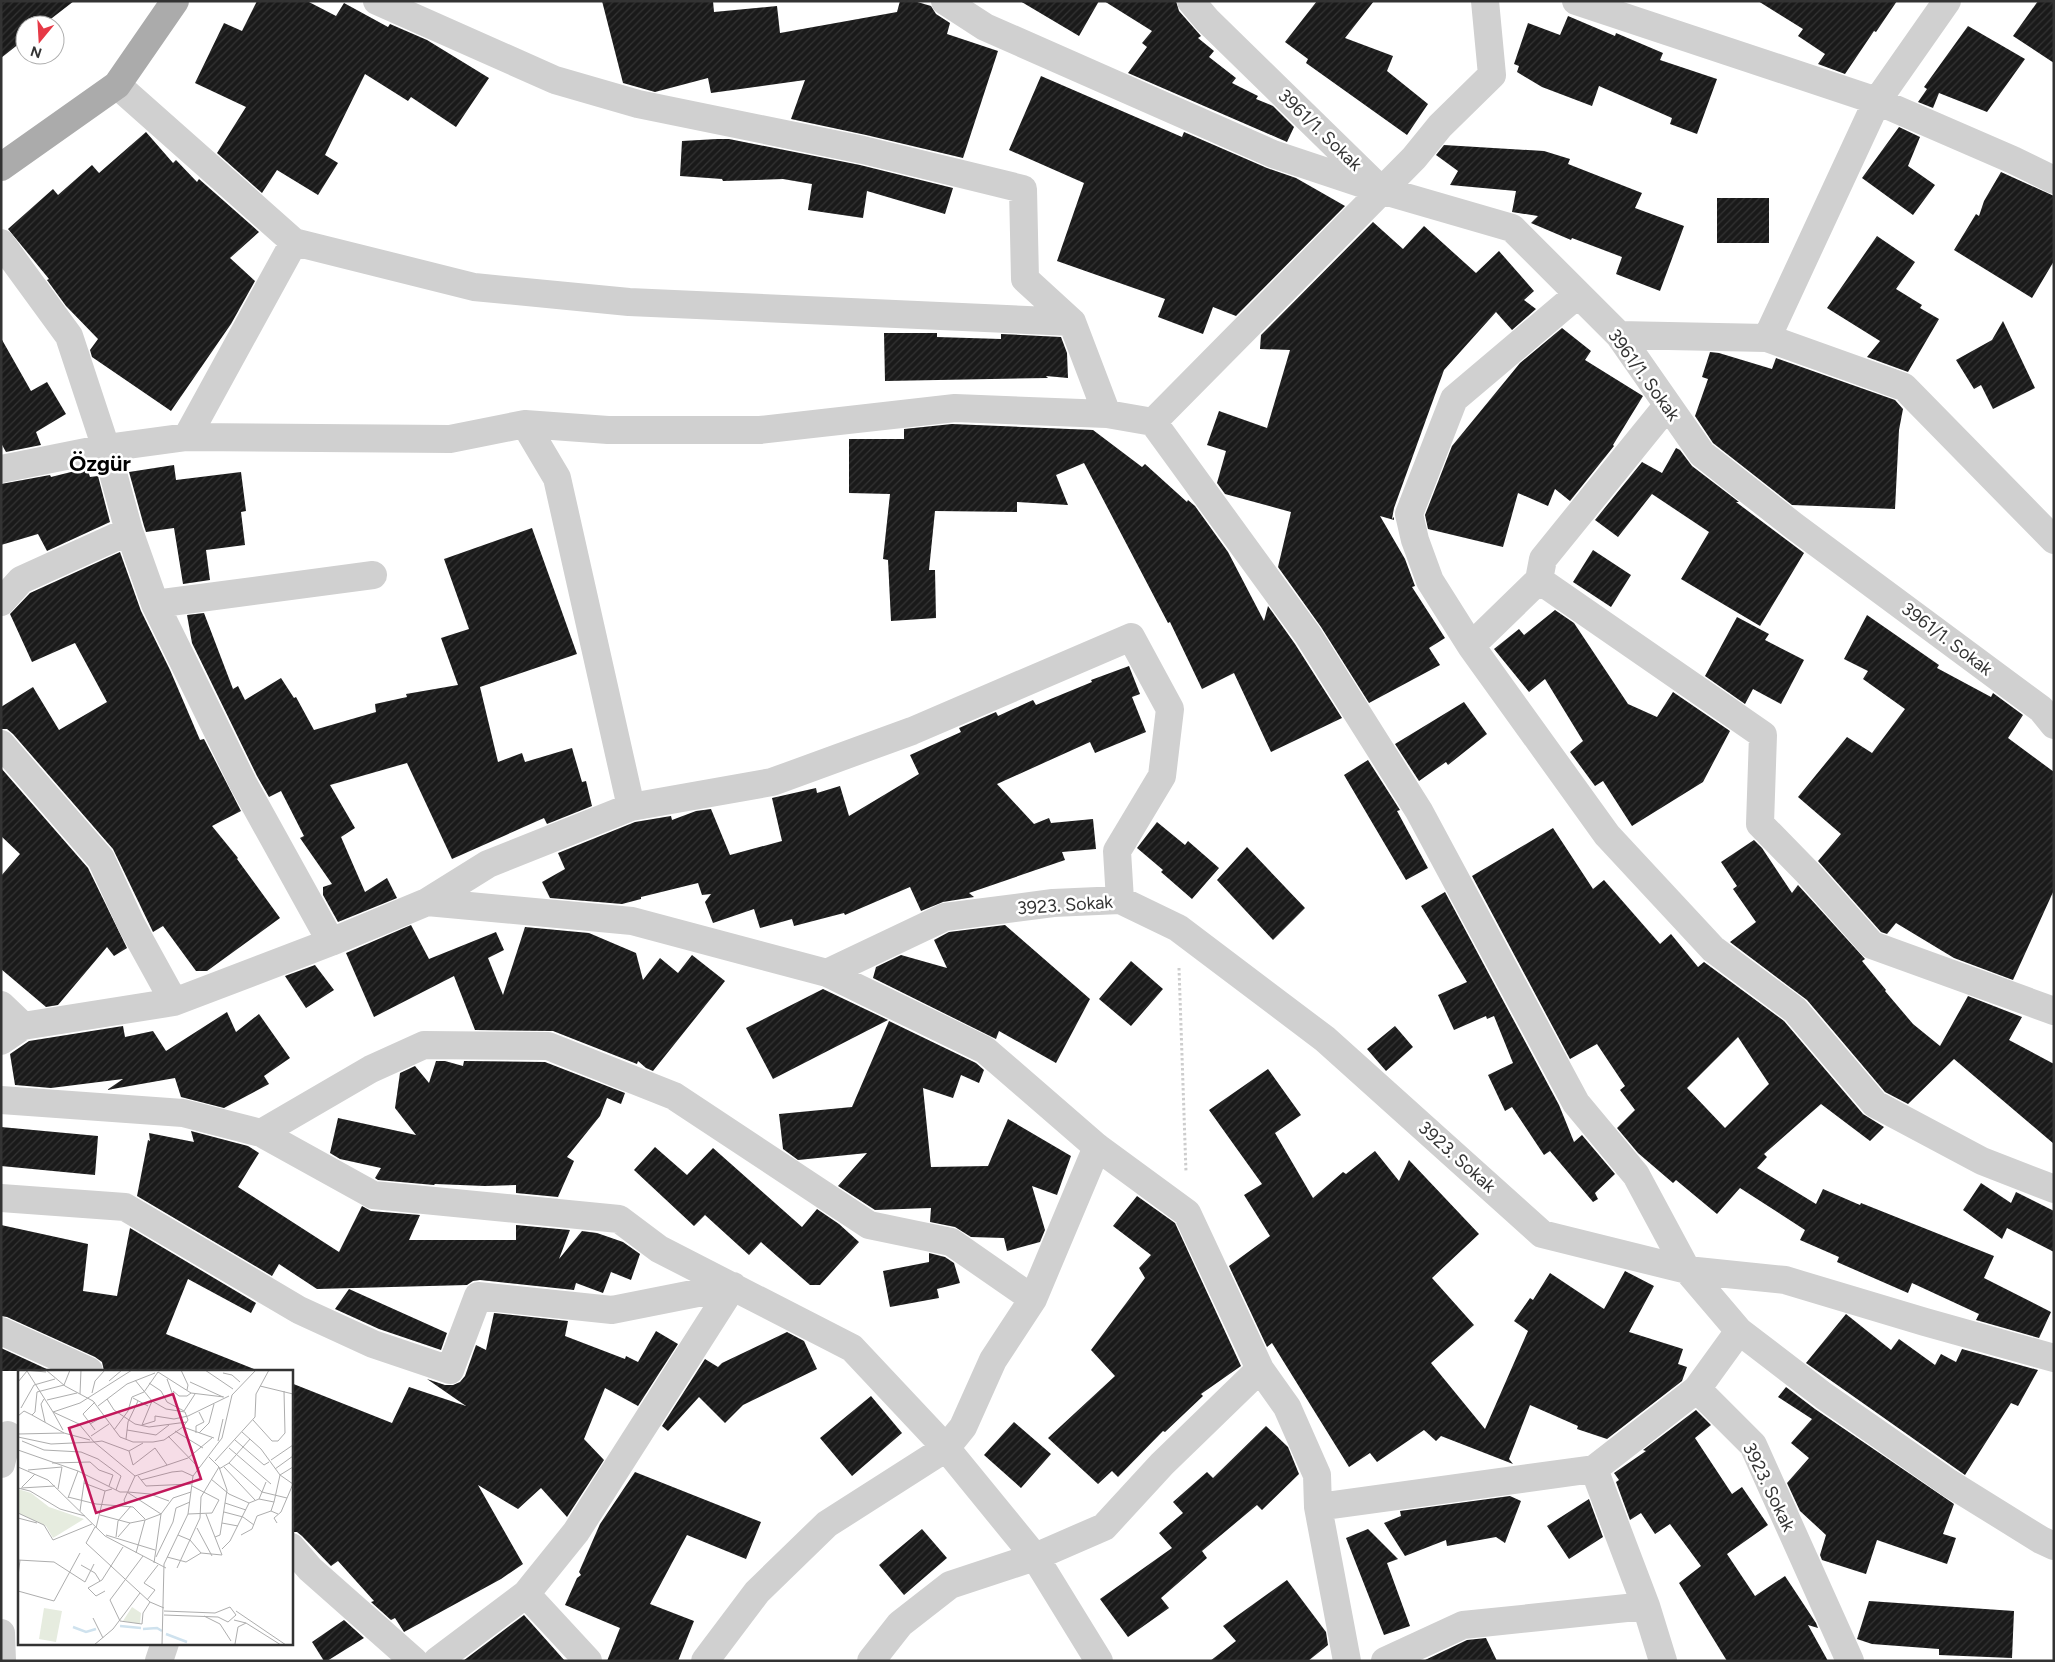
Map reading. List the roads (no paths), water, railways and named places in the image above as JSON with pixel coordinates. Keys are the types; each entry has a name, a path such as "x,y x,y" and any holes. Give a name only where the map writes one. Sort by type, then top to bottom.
{"main road":[{"path":"1,167 117,85 175,1"}],"street":[{"path":"377,1 555,80 638,104 863,150 1023,189 1025,279 1072,322 1108,414"},
{"path":"945,1 985,27 1273,154 1381,190"},
{"name":"3961/1. Sokak","path":"1191,1 1207,20 1381,190 1512,228 1619,336 1702,454 1794,526 2049,710"},
{"path":"1153,422 1414,158 1440,126 1492,75 1485,1"},
{"path":"1576,1 1877,101 2013,160 2054,180"},
{"path":"1767,338 1877,101 1947,1"},
{"path":"117,85 294,242 474,287 628,302 1072,322"},
{"path":"187,437 294,242"},
{"path":"1,243 70,336 106,448 129,532 155,604 243,783 331,942"},
{"path":"1577,295 1454,399 1409,514 1415,540 1430,581 1471,646 1607,835 1713,949 1795,1010 1875,1104 1982,1161 2054,1189"},
{"path":"1619,336 1767,338 1904,387 2054,540"},
{"path":"1471,646 1539,580 1543,559 1667,406"},
{"path":"1,469 106,448 187,437 450,439 525,424 608,430 760,430 955,408 1108,414 1153,422 1308,635 1414,802 1576,1103 1636,1175 1687,1270 1739,1331 1824,1396 1949,1483 2041,1540 2054,1546"},
{"path":"525,424 557,478 631,807"},
{"path":"1,602 21,580 129,532"},
{"path":"155,604 373,575"},
{"path":"1539,580 1763,735 1760,824 1809,874 1872,945 2054,1011"},
{"path":"1,1006 12,1033 174,1002 331,942 427,902 488,864 631,807 772,782 912,731 1131,637 1170,709 1162,776 1117,851 1120,900"},
{"path":"1,744 101,859 131,924 174,1002"},
{"name":"3923. Sokak","path":"827,973 945,917 1053,903 1120,900 1178,928 1324,1039 1542,1234 1687,1270 1785,1280 1924,1322 2054,1358"},
{"path":"427,902 632,921 827,973 985,1050 1097,1147 1187,1213 1260,1369 1287,1407 1317,1475 1318,1508 1346,1661"},
{"path":"261,1133 371,1069 424,1045 548,1046 674,1096 869,1225 951,1242 1032,1299"},
{"path":"1,1100 183,1113 261,1133 373,1195 620,1219 659,1249 852,1348 946,1448 1035,1557 1099,1661"},
{"path":"705,1661 757,1592 827,1524 946,1448 963,1427 993,1360 1032,1299 1097,1147"},
{"path":"1,1198 125,1207 299,1310 373,1344 450,1370 478,1296 612,1310 733,1286"},
{"path":"437,1661 526,1594 576,1532 733,1286"},
{"path":"1,1331 87,1370"},
{"path":"1318,1508 1594,1469 1697,1389 1739,1331"},
{"path":"871,1661 900,1624 950,1585 1035,1557 1104,1527 1162,1464 1260,1369"},
{"name":"3923. Sokak","path":"1697,1389 1753,1445 1850,1661"},
{"path":"1,1464 9,1435"},
{"path":"1594,1469 1646,1606 1662,1661"},
{"path":"292,1548 310,1569 414,1661"},
{"path":"526,1594 588,1661"},
{"path":"1385,1661 1463,1625 1646,1606"},
{"path":"1,1633 2,1661"},
{"path":"159,1661 165,1644"}],"district":[{"name":"Özgür","path":"100,463"}]}
